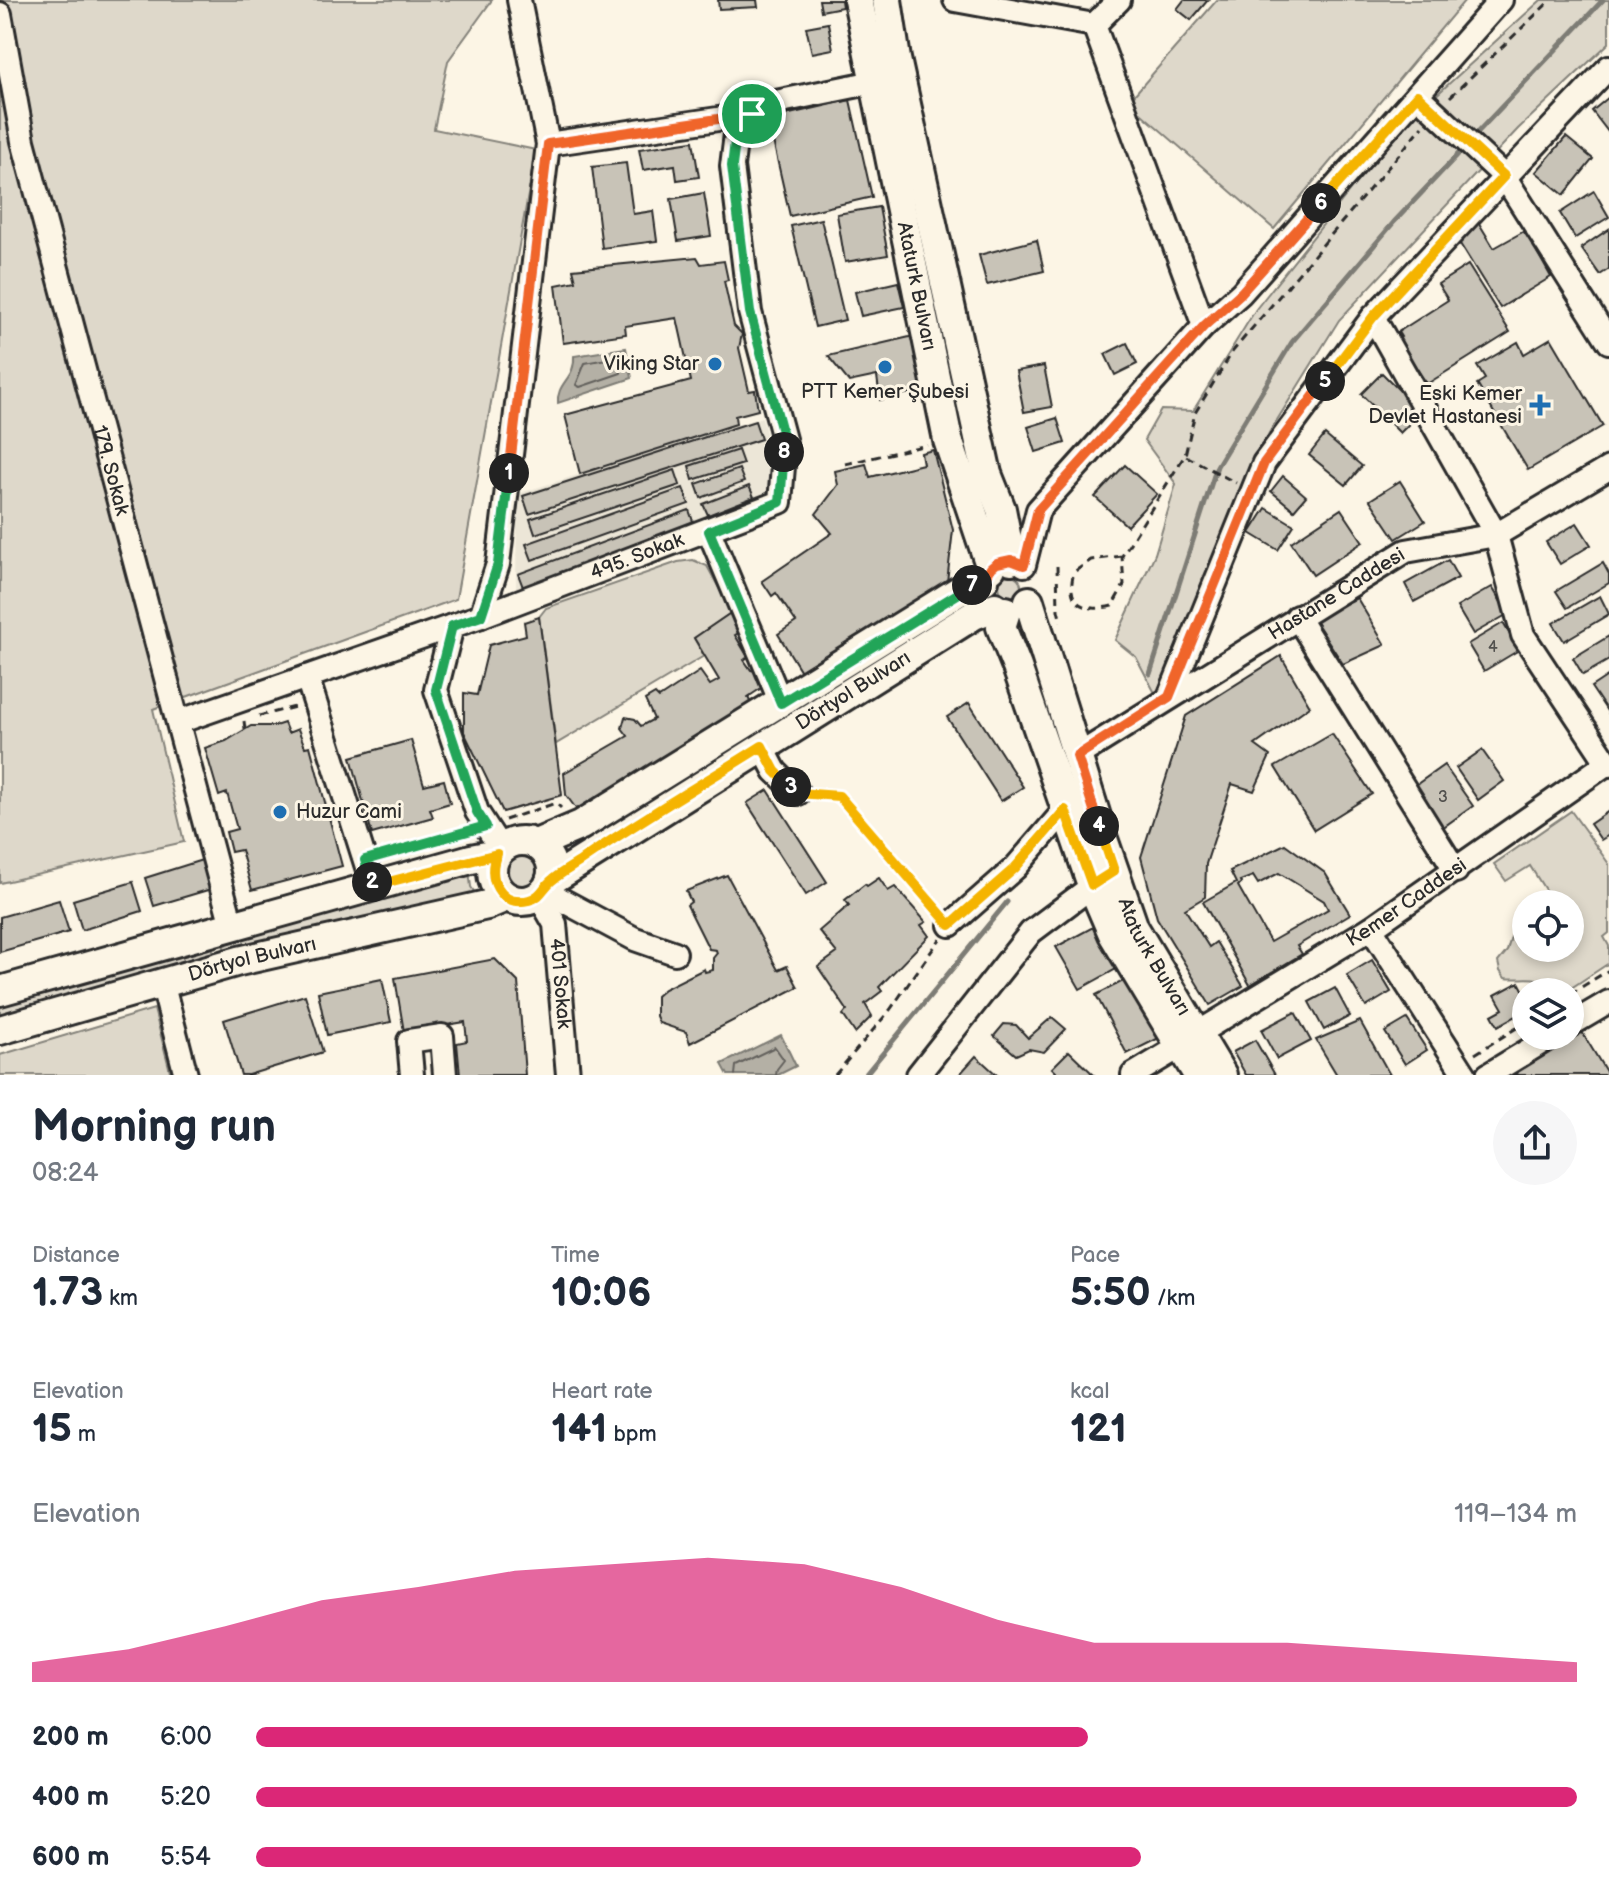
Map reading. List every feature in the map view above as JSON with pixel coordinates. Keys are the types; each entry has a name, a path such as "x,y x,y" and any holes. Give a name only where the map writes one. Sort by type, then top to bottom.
{"main road":[{"name":"Ataturk Bulvarı","path":"858,0 948,440 1002,568"},
{"name":"Ataturk Bulvarı","path":"887,0 896,59 987,474 1001,509 1002,568"},
{"path":"1002,568 1033,578 1033,594 1010,606 984,592 1002,568"},
{"name":"Dörtyol Bulvarı","path":"536,844 581,825 959,591 1002,568"},
{"name":"Ataturk Bulvarı","path":"1010,606 1077,756 1113,934 1190,1040 1222,1075"},
{"name":"Ataturk Bulvarı","path":"1010,606 1001,627 1065,810 1103,878"},
{"name":"Dörtyol Bulvarı","path":"545,889 762,746 974,615 1010,606"},
{"path":"519,841 536,844 546,853 551,864 545,889 523,901 506,897 494,884 495,843 519,841"},
{"name":"Dörtyol Bulvarı","path":"0,991 232,926 369,873 495,843"},
{"name":"Dörtyol Bulvarı","path":"0,1030 269,953 487,905 506,897"},
{"name":"Ataturk Bulvarı","path":"1190,1040 1198,1075"}],"street":[{"path":"481,616 498,564 548,144 519,0"},
{"path":"955,0 1094,25"},
{"path":"1094,25 1119,0"},
{"path":"1002,568 1038,510 1204,326 1241,293 1501,0"},
{"name":"179. Sokak","path":"0,14 23,141 232,926"},
{"path":"1094,25 1204,326"},
{"path":"1169,697 1264,463 1373,317 1609,67"},
{"path":"548,144 752,114 771,103 874,82"},
{"path":"1417,95 1504,176 1609,342"},
{"name":"495. Sokak","path":"178,722 481,616 780,502 785,443 750,312 732,166 736,134 752,114"},
{"path":"1373,317 1496,535 1523,635 1608,763"},
{"name":"Hastane Caddesi","path":"1077,756 1406,551 1496,535 1609,468"},
{"path":"1001,509 1038,510"},
{"path":"709,531 781,703"},
{"path":"1297,617 1456,871"},
{"path":"452,626 436,690 477,812 495,843"},
{"path":"307,677 369,873"},
{"path":"762,746 775,771 798,793"},
{"name":"Kemer Caddesi","path":"1133,1075 1371,928 1608,763"},
{"path":"950,925 1015,868 1065,810"},
{"path":"918,1075 1031,932 1103,878"},
{"path":"545,889 635,939 675,953"},
{"name":"401 Sokak","path":"545,889 555,924 568,1075"},
{"path":"1371,928 1455,1072"},
{"path":"162,982 186,1075"},
{"path":"1584,1017 1609,1002"},
{"path":"412,1075 409,1041 442,1036 445,1075"},
{"path":"1488,1075 1529,1050"}],"path":[{"path":"1122,556 1091,560 1074,572 1070,585 1074,599 1086,608 1095,610 1112,606 1124,585 1122,556 1185,455 1195,413 1233,351 1436,112 1551,0"},
{"path":"845,464 948,440"},
{"path":"1185,455 1239,485"},
{"path":"1057,566 1058,610 1062,625"},
{"path":"245,729 242,721 305,704"},
{"path":"798,793 839,796 950,925 890,1010 835,1075"},
{"path":"369,873 495,843 556,803 563,810"},
{"path":"1584,985 1609,970"},
{"path":"1455,1072 1512,1032"}],"shaded area":[{"path":"0,0 492,0 448,61 434,129 536,150 456,599 153,709 184,842 0,883"},
{"path":"1217,0 1465,0 1274,229 1128,102"},
{"path":"1541,0 1609,0 1609,43 1518,129 1339,320 1269,433 1156,695 1136,657 1115,640 1155,554 1176,484 1144,440 1161,410 1193,411 1256,309 1398,130"},
{"path":"762,417 773,459 774,497 516,591 517,494"},
{"path":"693,560 707,566 732,612 694,638 704,656 556,744 539,617 546,608 678,562"},
{"path":"1010,575 1021,586 1010,597 999,586"},
{"path":"1571,811 1609,864 1609,933 1604,937 1609,946 1609,963 1584,979 1505,978 1498,962 1507,951 1512,936 1512,962 1584,962 1584,890 1545,890 1530,866 1506,881 1494,864"},
{"path":"522,854 533,859 538,870 533,881 522,886 511,881 506,870 511,859"},
{"path":"469,871 471,887 477,896 226,955 222,940"},
{"path":"211,943 215,958 0,1017 0,1004"},
{"path":"154,1009 171,1075 0,1075 0,1055"}],"water":[{"path":"626,348 632,378 558,403 560,390 572,370 574,356"},
{"path":"781,1035 796,1066 778,1075 728,1075 722,1064"}],"building":[{"path":"718,0 757,0 758,7 719,9"},
{"path":"819,0 841,0 842,7 821,11"},
{"path":"1184,0 1208,0 1191,20 1177,9"},
{"path":"828,23 833,49 812,53 806,27"},
{"path":"1609,97 1609,133 1592,111"},
{"path":"850,100 872,197 790,216 768,119"},
{"path":"1566,137 1593,159 1564,195 1536,172"},
{"path":"693,141 699,177 677,180 675,165 643,170 639,149"},
{"path":"626,163 633,214 653,211 657,241 602,248 592,167"},
{"path":"1594,191 1609,217 1575,238 1560,213"},
{"path":"704,193 711,236 678,241 671,199"},
{"path":"879,207 888,255 845,262 837,214"},
{"path":"821,219 845,320 815,327 791,226"},
{"path":"1477,220 1494,248 1528,229 1542,250 1537,252 1551,277 1500,308 1457,239"},
{"path":"1609,229 1609,269 1600,275 1581,248"},
{"path":"1037,240 1044,271 987,285 979,255"},
{"name":"Viking Star","path":"697,257 701,264 724,261 728,280 724,281 734,326 742,334 739,348 749,391 755,390 758,410 735,416 736,424 580,474 565,415 691,381 677,318 625,326 626,334 563,343 556,285 576,281 573,269"},
{"path":"1468,265 1510,332 1427,384 1410,358 1405,361 1393,342 1401,337 1398,332 1448,300 1438,284"},
{"path":"898,282 904,307 861,316 855,292"},
{"path":"914,336 926,389 880,400 877,376 849,382 828,356"},
{"name":"Eski Kemer Devlet Hastanesi","path":"1551,338 1603,426 1528,470 1477,384 1485,379 1477,366 1518,342 1524,354"},
{"path":"1127,343 1137,364 1115,375 1105,354"},
{"path":"1044,366 1052,407 1024,412 1016,371"},
{"path":"1382,373 1421,412 1400,433 1361,394"},
{"path":"1057,418 1065,443 1036,452 1028,427"},
{"path":"755,421 761,439 529,514 523,496"},
{"path":"1325,435 1362,466 1346,485 1309,455"},
{"path":"738,450 743,464 693,480 689,466"},
{"path":"933,450 953,530 947,582 802,673 778,634 796,622 776,593 772,596 762,581 832,533 816,514 838,485 835,471 866,464 870,477 923,464 921,453"},
{"path":"1125,465 1157,494 1127,526 1095,497"},
{"path":"739,469 744,482 701,498 696,484"},
{"path":"675,470 680,485 535,534 530,519"},
{"path":"1283,476 1306,496 1294,510 1271,491"},
{"path":"1400,481 1425,521 1396,539 1370,500"},
{"path":"749,486 754,497 708,515 703,504"},
{"path":"683,488 689,504 532,560 526,544"},
{"path":"1266,508 1294,525 1278,550 1250,533"},
{"path":"1341,509 1363,542 1313,575 1291,542"},
{"path":"689,510 694,524 523,587 518,574"},
{"path":"1577,523 1591,545 1560,564 1546,542"},
{"path":"1448,560 1458,578 1414,602 1405,584"},
{"path":"1603,563 1609,574 1609,583 1567,608 1556,591"},
{"path":"1492,587 1508,614 1473,634 1457,607"},
{"path":"1600,596 1609,614 1564,641 1553,623"},
{"path":"1357,598 1385,645 1343,664 1314,619"},
{"path":"732,612 742,631 735,635 748,657 744,660 751,670 756,671 763,687 748,697 751,704 577,810 566,795 564,773 628,736 622,728 625,717 635,719 641,726 654,719 645,700 655,694 659,698 700,671 710,685 719,680 694,638"},
{"path":"539,617 562,795 503,812 464,732 464,693 477,695 489,645 526,635 524,622"},
{"path":"1503,623 1519,650 1484,671 1468,644"},
{"path":"1609,636 1609,660 1583,675 1573,658"},
{"path":"1281,656 1310,706 1255,745 1270,756 1254,791 1232,784 1206,864 1205,897 1185,909 1209,947 1216,942 1243,986 1210,1005 1157,918 1141,857 1186,716"},
{"path":"1609,675 1609,714 1591,687"},
{"path":"969,703 1023,787 1001,801 947,717"},
{"name":"Huzur Cami","path":"284,723 288,733 298,729 305,747 310,746 342,866 252,890 241,850 231,852 226,832 237,829 227,793 219,796 205,748 226,741 251,726"},
{"path":"1332,734 1372,794 1314,830 1275,767"},
{"path":"411,740 424,785 444,780 450,803 430,809 433,817 372,834 351,757"},
{"path":"1482,750 1504,781 1478,800 1456,768"},
{"path":"1444,765 1473,806 1442,828 1413,787"},
{"path":"768,790 827,882 806,895 747,803"},
{"path":"1609,811 1609,835 1601,840 1590,824"},
{"path":"1285,844 1325,873 1350,914 1297,946 1302,954 1250,985 1203,902 1236,883 1230,871","holes":["1279,873 1324,901 1328,909 1270,942 1238,886 1240,881 1253,876 1258,884"]},
{"path":"202,860 211,889 154,906 145,878"},
{"path":"727,875 778,970 787,966 798,987 690,1043 686,1032 659,1023 656,996 704,969 705,972 713,970 716,950 709,949 687,905 691,902 686,891"},
{"path":"879,878 888,891 895,887 926,922 921,925 929,936 879,987 882,991 865,1004 872,1016 855,1033 843,1015 847,1010 818,967 837,953 819,931 849,905 845,900 865,884 867,886"},
{"path":"133,882 142,911 82,930 73,900"},
{"path":"59,900 69,932 0,952 0,917"},
{"path":"1093,927 1116,969 1080,989 1056,947"},
{"path":"495,959 518,982 525,1075 460,1075 457,1043 467,1041 465,1022 404,1032 395,978"},
{"path":"1372,960 1391,992 1366,1007 1347,975"},
{"path":"1133,976 1165,1035 1127,1054 1096,995"},
{"path":"382,979 391,1022 327,1035 318,992"},
{"path":"1512,986 1512,1018 1498,1026 1492,1015 1503,1009 1495,995"},
{"path":"1335,988 1350,1016 1324,1030 1309,1002"},
{"path":"305,995 323,1052 241,1075 224,1020"},
{"path":"1295,1012 1311,1041 1277,1059 1261,1030"},
{"path":"1052,1017 1066,1029 1044,1052 1029,1049 1016,1055 994,1036 1004,1024 1016,1025 1028,1038"},
{"path":"1407,1019 1427,1050 1405,1064 1385,1032"},
{"path":"1360,1021 1390,1075 1337,1075 1316,1040"},
{"path":"1584,1035 1608,1075 1509,1075 1551,1050 1584,1050"},
{"path":"1255,1040 1275,1075 1246,1075 1233,1052"},
{"path":"1069,1051 1094,1075 1059,1075 1052,1068"},
{"path":"976,1056 997,1075 959,1075"}],"waterway":[{"path":"1473,137 1603,0"},
{"path":"1150,674 1217,466 1292,342 1394,222 1464,148"},
{"path":"865,1075 1007,902"}],"place":[{"name":"Viking Star","path":"715,364"},
{"name":"PTT Kemer Şubesi","path":"885,367"},
{"name":"Eski Kemer Devlet Hastanesi","path":"1540,405"},
{"name":"Huzur Cami","path":"280,812"}],"route":[{"path":"1417,95 1504,176 1373,317 1264,463 1169,697 1077,756 1114,871 1092,885 1065,810 1015,868 950,925 839,796 798,793 775,771 762,746 550,881 545,891 532,900 516,901 499,891 492,874 492,863 497,854 373,886 365,860 486,826 477,812 436,690 452,626 481,616 498,564 548,144 752,114 736,134 732,166 750,312 785,443 780,502 709,531 781,703 959,591 984,580 997,563 1011,560 1024,565 1038,510 1204,326 1241,293 1417,95"}]}
